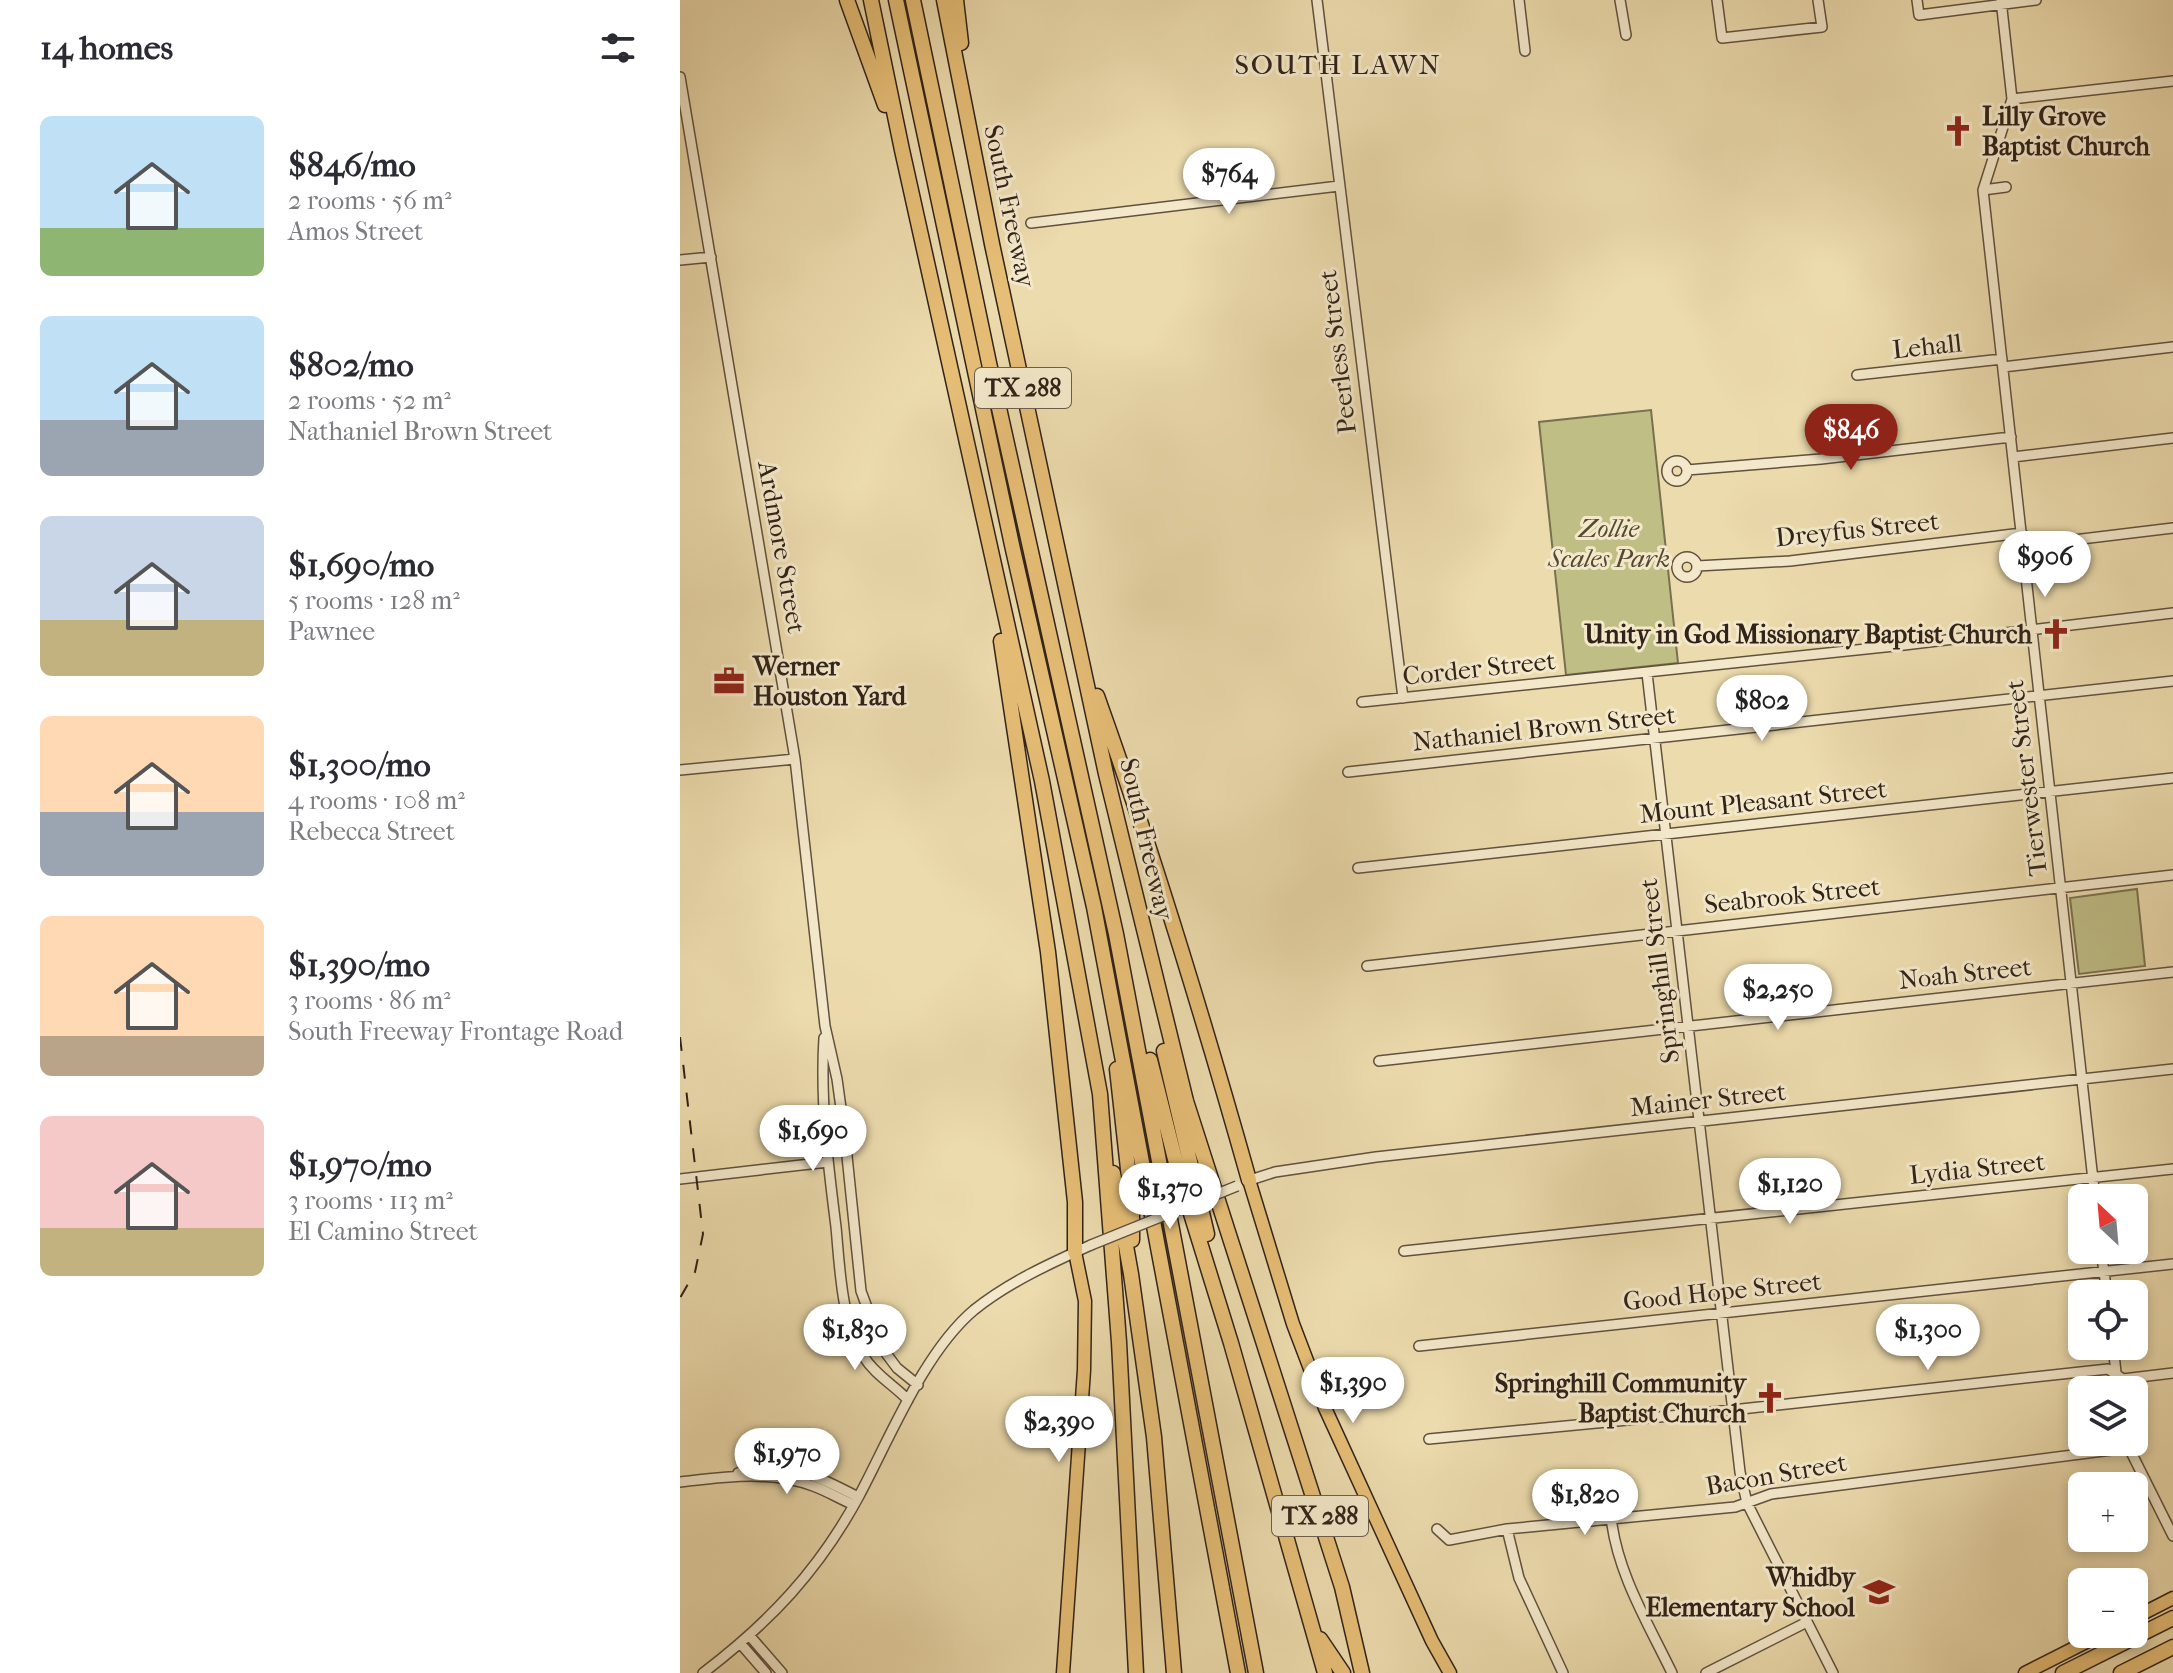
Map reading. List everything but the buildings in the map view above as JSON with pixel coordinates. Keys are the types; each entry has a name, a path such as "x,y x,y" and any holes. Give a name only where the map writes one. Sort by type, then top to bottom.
{"highway":[{"path":"847,0 902,150"},
{"name":"TX 288","path":"871,0 1042,781 1100,1094 1119,1342 1136,1673"},
{"path":"896,0 1009,529 1094,907 1238,1673"},
{"path":"913,0 1134,1023 1256,1673"},
{"name":"South Freeway","path":"944,0 1078,641 1186,1101 1342,1587 1362,1673"},
{"path":"956,0 970,135"},
{"path":"984,526 1046,938 1075,1202 1075,1252"},
{"path":"1078,641 1127,779 1222,1083 1243,1183"},
{"path":"1094,907 1092,934 1113,1041 1129,1174 1131,1274"},
{"path":"1141,917 1156,1014 1231,1343"},
{"path":"1134,1023 1149,1057 1179,1175 1313,1629 1332,1670"},
{"path":"1100,1094 1131,1274 1154,1437 1172,1673"},
{"path":"2063,1673 2173,1618"},
{"path":"2121,1673 2173,1647"}],"main road":[{"path":"1243,1183 1325,1408 1425,1626 1450,1673"},
{"path":"1063,1673 1084,1370 1085,1301 1075,1252"},
{"path":"2148,1611 2173,1598"},
{"path":"2025,1673 2074,1648"}],"street":[{"name":"Peerless Street","path":"1317,0 1403,698"},
{"path":"1519,0 1525,51"},
{"path":"1620,0 1626,35"},
{"path":"1717,0 1722,38 1822,27 1818,0"},
{"path":"1917,0 1919,15 2001,2 2036,0"},
{"path":"2001,2 2012,99 2173,81"},
{"name":"Ardmore Street","path":"680,77 795,759 825,1026 837,1079 845,1137 861,1294 882,1348 897,1368 918,1385"},
{"name":"Tierwester Street","path":"2012,99 1983,190 2093,1184"},
{"path":"1031,223 1339,186"},
{"path":"1983,190 2006,187"},
{"path":"680,260 711,257"},
{"name":"Lehall","path":"1857,375 2173,347"},
{"path":"1687,470 1821,459 2011,437"},
{"path":"2013,457 2173,438"},
{"path":"2023,546 2173,528"},
{"name":"Dreyfus Street","path":"1697,566 1790,561 2022,533"},
{"name":"Corder Street","path":"1362,702 2173,613"},
{"name":"Springhill Street","path":"1647,673 1740,1472 1747,1503 1833,1673"},
{"name":"Nathaniel Brown Street","path":"1348,772 2173,681"},
{"path":"680,770 795,759"},
{"name":"Mount Pleasant Street","path":"1358,868 2173,778"},
{"name":"Seabrook Street","path":"1367,966 2173,875"},
{"name":"Noah Street","path":"1379,1061 2173,972"},
{"name":"Ardmore Street","path":"825,1026 822,1078 828,1162 852,1333 865,1359 908,1400"},
{"name":"Mainer Street","path":"703,1673 772,1616 802,1584 835,1537 908,1400 942,1345 974,1311 1017,1282 1091,1245 1243,1183 1275,1172 1320,1164 2173,1069"},
{"path":"680,1179 828,1162"},
{"name":"Lydia Street","path":"1404,1251 2173,1169"},
{"path":"2103,1264 2105,1280"},
{"name":"Good Hope Street","path":"1419,1346 2173,1264"},
{"path":"845,1296 861,1294"},
{"path":"2115,1360 2117,1374"},
{"path":"1429,1439 2108,1369 2123,1379 2173,1373"},
{"name":"Bacon Street","path":"1437,1529 1449,1540 1507,1529 1611,1517 1735,1507 1771,1494 2068,1453"},
{"path":"2132,1456 2173,1536"},
{"path":"680,1482 723,1477 760,1467 805,1471 856,1501"},
{"path":"1611,1517 1613,1540 1622,1568 1672,1673"},
{"path":"1507,1529 1519,1578 1563,1673"},
{"path":"1706,1673 1807,1622"},
{"path":"749,1635 782,1673"},
{"path":"740,1643 766,1673"}],"green space":[{"name":"Zollie Scales Park","path":"1651,410 1678,663 1566,675 1539,422"},
{"path":"2137,889 2145,966 2079,974 2070,898"}],"railway":[{"path":"680,1037 703,1234 695,1272 680,1298"}],"place":[{"name":"Lilly Grove Baptist Church","path":"1958,131"},
{"name":"Unity in God Missionary Baptist Church","path":"2056,634"},
{"name":"Werner Houston Yard","path":"729,681"},
{"name":"Springhill Community Baptist Church","path":"1770,1398"},
{"name":"Whidby Elementary School","path":"1879,1592"}],"district":[{"name":"SOUTH LAWN","path":"1338,64"}]}
